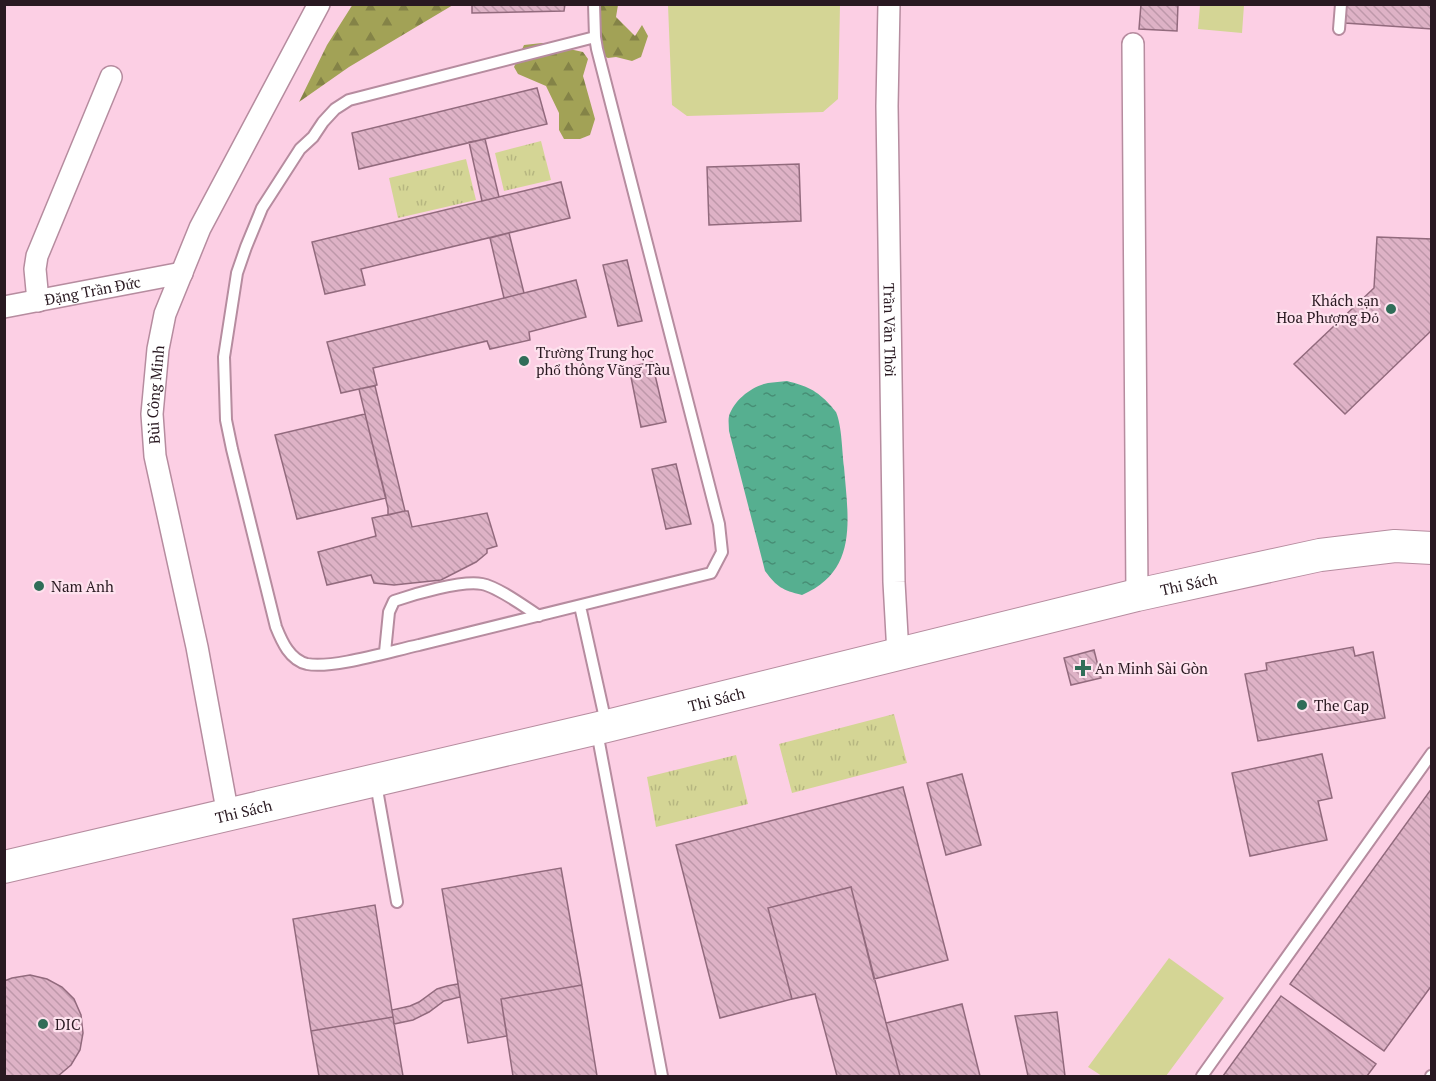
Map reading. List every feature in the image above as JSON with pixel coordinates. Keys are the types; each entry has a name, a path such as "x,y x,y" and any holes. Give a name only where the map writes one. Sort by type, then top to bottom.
{"street":[{"name":"Bùi Công Minh","path":"228,815 197,647 163,496 154,445 152,414 158,349 165,314 200,228 319,4"},
{"name":"Trần Văn Thời","path":"889,4 887,142 893,570 898,654"},
{"path":"1133,44 1137,595"},
{"path":"38,301 35,269 37,255 111,77"},
{"name":"Đặng Trần Đức","path":"4,308 182,273"},
{"name":"Thi Sách","path":"4,867 602,727 1137,595 1320,555 1395,546 1431,548"}],"lane":[{"path":"594,4 595,37 719,524 722,552 711,573 385,652 329,664 306,664 290,654 276,627 226,420 224,357 232,301 237,273 262,208 300,149 335,109 350,100 595,37"},
{"path":"1339,29 1341,4"},
{"path":"385,652 389,612 394,601 466,582 483,584 539,616"},
{"path":"580,606 662,1077"},
{"path":"1202,1077 1431,753"},
{"path":"376,781 397,902"}],"green space":[{"path":"353,4 453,5 349,67 299,102 327,45"},
{"path":"596,5 618,5 616,17 635,36 642,25 648,36 641,57 632,61 616,57 608,58 594,52"},
{"path":"668,5 840,5 838,99 823,112 687,116 672,105"},
{"path":"1200,5 1244,5 1242,33 1198,29"},
{"path":"542,43 583,52 588,59 583,76 595,119 590,135 580,139 564,139 559,130 559,113 546,86 518,74 514,67 524,45"},
{"path":"541,141 551,180 504,191 495,153"},
{"path":"466,159 476,200 398,218 389,178"},
{"path":"894,714 907,763 792,793 779,744"},
{"path":"736,755 748,804 656,827 647,777"},
{"path":"1169,958 1224,998 1166,1076 1102,1076 1088,1067"}],"water":[{"path":"787,381 816,392 836,412 841,432 847,505 846,541 841,557 833,572 820,585 802,595 780,587 765,571 729,431 731,410 744,395 762,385"}],"building":[{"path":"472,4 565,4 564,11 472,13"},
{"path":"1141,4 1178,4 1177,31 1139,29"},
{"path":"1346,4 1432,4 1432,29 1345,23"},
{"path":"537,88 547,124 359,169 352,133"},
{"path":"485,139 499,197 482,201 469,142"},
{"path":"799,164 801,221 709,225 707,167"},
{"path":"561,182 570,218 361,269 365,285 325,294 312,242"},
{"path":"509,233 524,293 504,298 490,238"},
{"name":"Khách sạn Hoa Phượng Đỏ","path":"1377,237 1432,239 1432,330 1345,414 1294,364 1374,288"},
{"path":"627,260 642,321 618,326 603,265"},
{"path":"576,280 586,317 529,332 530,340 490,349 487,341 373,368 377,385 341,393 327,342"},
{"path":"652,362 666,422 641,427 629,367"},
{"path":"375,386 405,511 388,515 359,389"},
{"path":"365,414 386,498 297,519 275,435"},
{"path":"676,464 691,524 666,529 652,469"},
{"path":"408,511 412,527 487,513 497,546 487,549 487,553 476,562 441,580 394,585 374,583 371,575 327,585 318,552 376,536 372,518"},
{"path":"1353,647 1355,656 1373,652 1385,718 1258,741 1245,674 1267,670 1266,663"},
{"name":"An Minh Sài Gòn","path":"1094,650 1101,678 1071,685 1064,658"},
{"path":"1322,754 1332,798 1318,801 1327,840 1250,856 1232,773"},
{"path":"962,774 981,845 946,855 927,783"},
{"path":"903,787 948,960 874,979 851,887 768,908 792,999 720,1018 676,845"},
{"path":"1432,788 1432,985 1384,1051 1290,984"},
{"path":"561,868 582,985 501,999 507,1036 468,1043 442,889"},
{"path":"851,887 900,1076 837,1076 815,994 792,999 768,908"},
{"path":"375,905 393,1017 311,1031 293,919"},
{"name":"DIC","path":"30,975 47,979 62,987 74,999 81,1015 83,1033 80,1050 71,1065 58,1076 4,1076 4,981"},
{"path":"458,984 460,997 444,1001 413,1020 394,1024 392,1010 419,1002 437,989"},
{"path":"582,985 597,1076 513,1076 501,999"},
{"path":"1281,996 1376,1064 1367,1076 1223,1076"},
{"path":"962,1004 980,1076 900,1076 886,1023"},
{"path":"1057,1012 1065,1076 1028,1076 1015,1016"},
{"path":"393,1017 403,1076 319,1076 311,1031"}],"place":[{"name":"Khách sạn Hoa Phượng Đỏ","path":"1391,309"},
{"name":"Trường Trung học phổ thông Vũng Tàu","path":"524,361"},
{"name":"Nam Anh","path":"39,586"},
{"name":"An Minh Sài Gòn","path":"1083,668"},
{"name":"The Cap","path":"1302,705"},
{"name":"DIC","path":"43,1024"}]}
